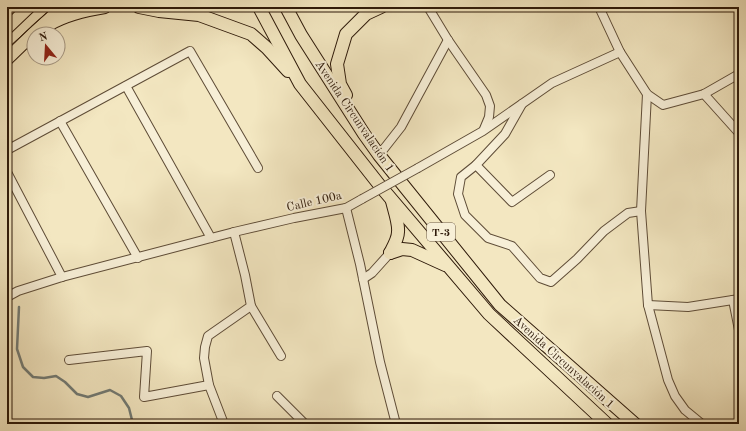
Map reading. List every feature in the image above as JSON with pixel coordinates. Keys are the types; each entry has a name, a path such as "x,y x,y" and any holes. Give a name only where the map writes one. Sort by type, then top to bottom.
{"main road":[{"path":"7,28 29,7"},
{"path":"42,26 63,7"},
{"path":"45,26 56,20 84,10 105,7"},
{"path":"139,7 159,11 199,15 251,34 267,48 300,84"},
{"name":"Avenida Circunvalación 1","path":"258,7 300,84 391,198 490,314 608,424"},
{"name":"Avenida Circunvalación 1","path":"286,7 301,35 379,155 500,305 635,424"},
{"path":"364,134 340,84 336,64 346,34 366,14 381,7"},
{"path":"7,59 26,41"},
{"path":"390,253 398,232 391,198"},
{"path":"390,253 402,249 412,250 450,267"}],"street":[{"path":"428,7 448,40 486,95 490,106 489,117 483,131"},
{"path":"599,7 620,52 648,94 664,104 704,94 739,74"},
{"path":"379,155 400,128 448,40"},
{"path":"7,150 190,51 258,168"},
{"name":"Calle 100a","path":"7,297 18,291 62,277 234,232 346,208 483,131 552,83 620,52"},
{"path":"126,86 212,238"},
{"path":"648,94 641,211 648,305 668,380 675,396 685,410 702,424"},
{"path":"704,94 739,133"},
{"path":"523,102 505,134 476,166 461,177 458,194 465,215 488,238 512,246 540,278 551,282 577,259 604,231 628,213 641,211"},
{"path":"60,121 138,258"},
{"path":"476,166 512,202 550,175"},
{"path":"7,172 62,277"},
{"path":"346,208 360,264 380,362 396,424"},
{"path":"234,232 252,306 281,356"},
{"path":"363,279 372,273 390,253"},
{"path":"648,305 688,307 736,299 739,330"},
{"path":"224,424 210,385 204,358 205,347 208,336 252,306"},
{"path":"68,360 147,351 144,397 210,385"},
{"path":"278,396 305,424"}],"waterway":[{"path":"7,280 11,290"},
{"path":"19,307 17,349 23,367 33,377 44,378 56,376 65,382 77,394 88,397 110,390 121,396 129,408 133,424"}],"tram line":[{"path":"7,49 53,7"}]}
